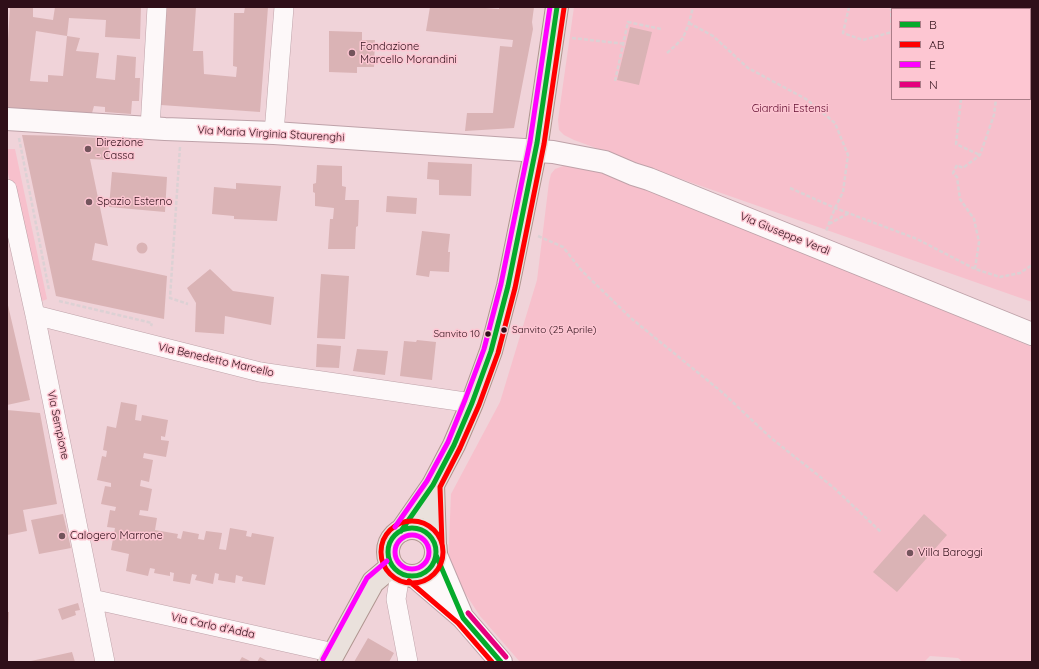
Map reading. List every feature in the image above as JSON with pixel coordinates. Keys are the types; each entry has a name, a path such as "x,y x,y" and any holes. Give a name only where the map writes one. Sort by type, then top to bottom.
{"main road":[{"path":"534,152 537,118 553,7"},
{"path":"501,662 463,618 402,572 389,558 388,550 390,542 401,531 433,485 454,445 472,403 491,351 508,286 537,143 556,7"},
{"name":"Via Maria Virginia Staurenghi","path":"7,119 274,134 534,152"},
{"name":"Via Giuseppe Verdi","path":"534,152 553,152 605,162 633,174 649,178 1032,334"},
{"path":"331,658 373,582 402,572 422,574 434,563 433,485"},
{"path":"401,531 409,528 417,529 431,537 463,618"}],"street":[{"path":"150,128 156,7"},
{"path":"274,134 284,7"},
{"name":"Via Sempione","path":"7,189 35,315 106,662"},
{"name":"Via Benedetto Marcello","path":"35,315 260,372 472,403"},
{"path":"402,572 396,599 408,662"},
{"name":"Via Carlo d'Adda","path":"92,599 331,658"}],"path":[{"path":"667,53 683,38 693,7"},
{"path":"849,7 843,33 863,40 891,32"},
{"path":"615,81 628,22 661,29"},
{"path":"689,23 713,36 748,68 806,99 835,123 848,155 843,192 824,236"},
{"path":"570,38 624,44"},
{"path":"962,100 956,144 980,155"},
{"path":"975,269 979,242 974,219 960,198 957,177 953,173 957,165 963,168 980,155 994,115 996,100"},
{"path":"18,137 50,292"},
{"path":"180,143 170,298 188,304"},
{"path":"790,188 835,208 917,239 975,269 1000,277 1020,273 1032,265"},
{"path":"829,224 849,213"},
{"path":"538,236 563,247 582,271 632,319 723,393 771,438 833,487 881,532"},
{"path":"56,300 66,303 66,298"}],"green space":[{"name":"Giardini Estensi","path":"574,7 1032,7 1032,302 664,173 574,140 564,135 559,130 558,120"},
{"path":"7,149 15,149 47,299 36,304 7,168"},
{"path":"566,165 606,171 1032,347 1032,662 963,662 958,658 930,656 924,662 520,662 480,616 448,567 451,494 500,402 537,280 551,174 555,169"}],"shaded area":[{"path":"905,7 997,7 996,8"}],"building":[{"path":"10,7 33,7 33,17 53,20 55,7 141,7 140,39 105,37 106,20 69,18 67,36 80,38 76,51 99,53 96,78 115,80 117,55 136,57 135,78 140,78 139,101 132,101 131,114 105,112 105,107 94,106 92,113 7,108 7,56","holes":["36,31 67,36 63,76 48,75 48,82 30,81"]},
{"path":"166,7 196,7 193,51 203,51 204,74 236,77 237,67 233,66 234,13 244,13 245,7 268,7 260,112 161,105"},
{"path":"430,7 472,7 499,9 499,7 534,7 532,22 533,29 514,128 465,131 467,113 493,113 500,46 512,47 513,40 426,31"},
{"path":"630,27 652,32 639,85 617,80"},
{"name":"Fondazione Marcello Morandini","path":"329,31 362,32 362,40 375,40 374,67 357,67 357,73 329,72"},
{"path":"22,135 99,138 99,140 109,141 108,160 90,159 108,246 95,243 92,260 167,276 164,319 56,296"},
{"path":"428,162 472,164 471,196 439,195 439,180 427,179"},
{"path":"317,165 342,166 342,186 346,187 345,200 359,200 355,249 328,249 330,219 333,219 334,208 315,206 313,184 316,183"},
{"path":"112,172 167,177 165,212 109,207"},
{"path":"236,183 281,186 277,221 234,219 234,216 212,214 214,187 236,189"},
{"path":"387,196 417,198 416,214 386,212"},
{"path":"422,231 450,234 448,252 450,252 449,272 430,271 429,277 416,275"},
{"path":"140,243 144,243 146,244 146,252 140,253 137,250 137,246"},
{"path":"210,269 233,291 274,297 271,325 225,316 224,334 195,332 196,303 187,288"},
{"path":"321,274 349,276 345,339 317,338"},
{"path":"7,301 30,400 7,405"},
{"path":"417,340 436,342 432,380 400,376 404,341 416,342"},
{"path":"317,344 341,346 339,368 316,367"},
{"path":"357,349 388,351 385,375 353,371"},
{"path":"121,402 137,405 135,420 141,421 142,415 168,420 165,437 161,436 161,440 169,441 166,457 144,453 143,458 153,460 149,482 141,480 140,486 152,489 148,511 140,510 139,515 157,518 155,530 178,534 177,538 181,539 183,531 199,534 198,539 204,540 206,531 222,533 219,549 226,550 230,528 247,531 246,536 251,537 252,533 274,537 265,585 242,581 243,577 236,575 235,583 218,580 219,574 215,573 213,584 195,580 197,575 192,574 190,584 173,581 174,573 170,572 170,576 154,573 155,569 150,568 148,576 126,571 129,554 111,550 115,528 107,527 110,510 115,511 116,507 101,504 105,486 111,487 111,483 97,480 102,456 106,457 107,451 103,450 107,426 116,428"},
{"path":"7,410 40,413 57,504 23,510 27,531 7,535"},
{"path":"63,514 71,548 39,554 31,520"},
{"name":"Villa Baroggi","path":"924,514 947,535 897,592 873,572"},
{"path":"78,603 80,610 75,611 76,615 62,620 58,609"},
{"path":"7,612 9,612 8,644 7,644"},
{"path":"368,638 394,653 389,662 354,662"},
{"path":"72,652 75,662 31,662 31,661"},
{"path":"242,657 252,662 239,662"},
{"path":"260,657 269,662 257,662"}],"transit line":[{"name":"E","path":"395,527 427,481 448,442 484,349 501,284 530,142 550,7"},
{"name":"B","path":"401,531 433,485 454,445 472,403 491,351 508,286 537,143 557,7"},
{"name":"AB","path":"442,544 440,487 460,448 479,405 498,353 515,288 544,144 564,8"},
{"name":"AB","path":"412,521 429,526 434,530 438,535 443,552 438,569 434,574 429,578 412,583 395,578 390,574 386,569 381,552 386,535 390,530 395,526 412,521"},
{"name":"B","path":"412,528 421,530 429,535 434,543 436,552 434,561 429,569 421,574 412,576 403,574 395,569 390,561 388,552 390,543 395,535 403,530 412,528"},
{"name":"E","path":"412,535 418,536 424,540 428,546 429,552 428,558 424,564 418,568 412,569 406,568 400,564 396,558 395,552 396,546 400,540 406,536 412,535"},
{"name":"B","path":"436,555 463,618 501,662"},
{"name":"E","path":"323,659 367,578 387,561"},
{"name":"AB","path":"409,581 458,623 492,662"},
{"name":"N","path":"468,613 506,657"}],"place":[{"name":"Fondazione Marcello Morandini","path":"352,53"},
{"name":"Direzione - Cassa","path":"88,149"},
{"name":"Spazio Esterno","path":"89,202"},
{"name":"Sanvito (25 Aprile)","path":"504,330"},
{"name":"Sanvito 10","path":"488,334"},
{"name":"Calogero Marrone","path":"62,536"},
{"name":"Villa Baroggi","path":"910,553"}]}
